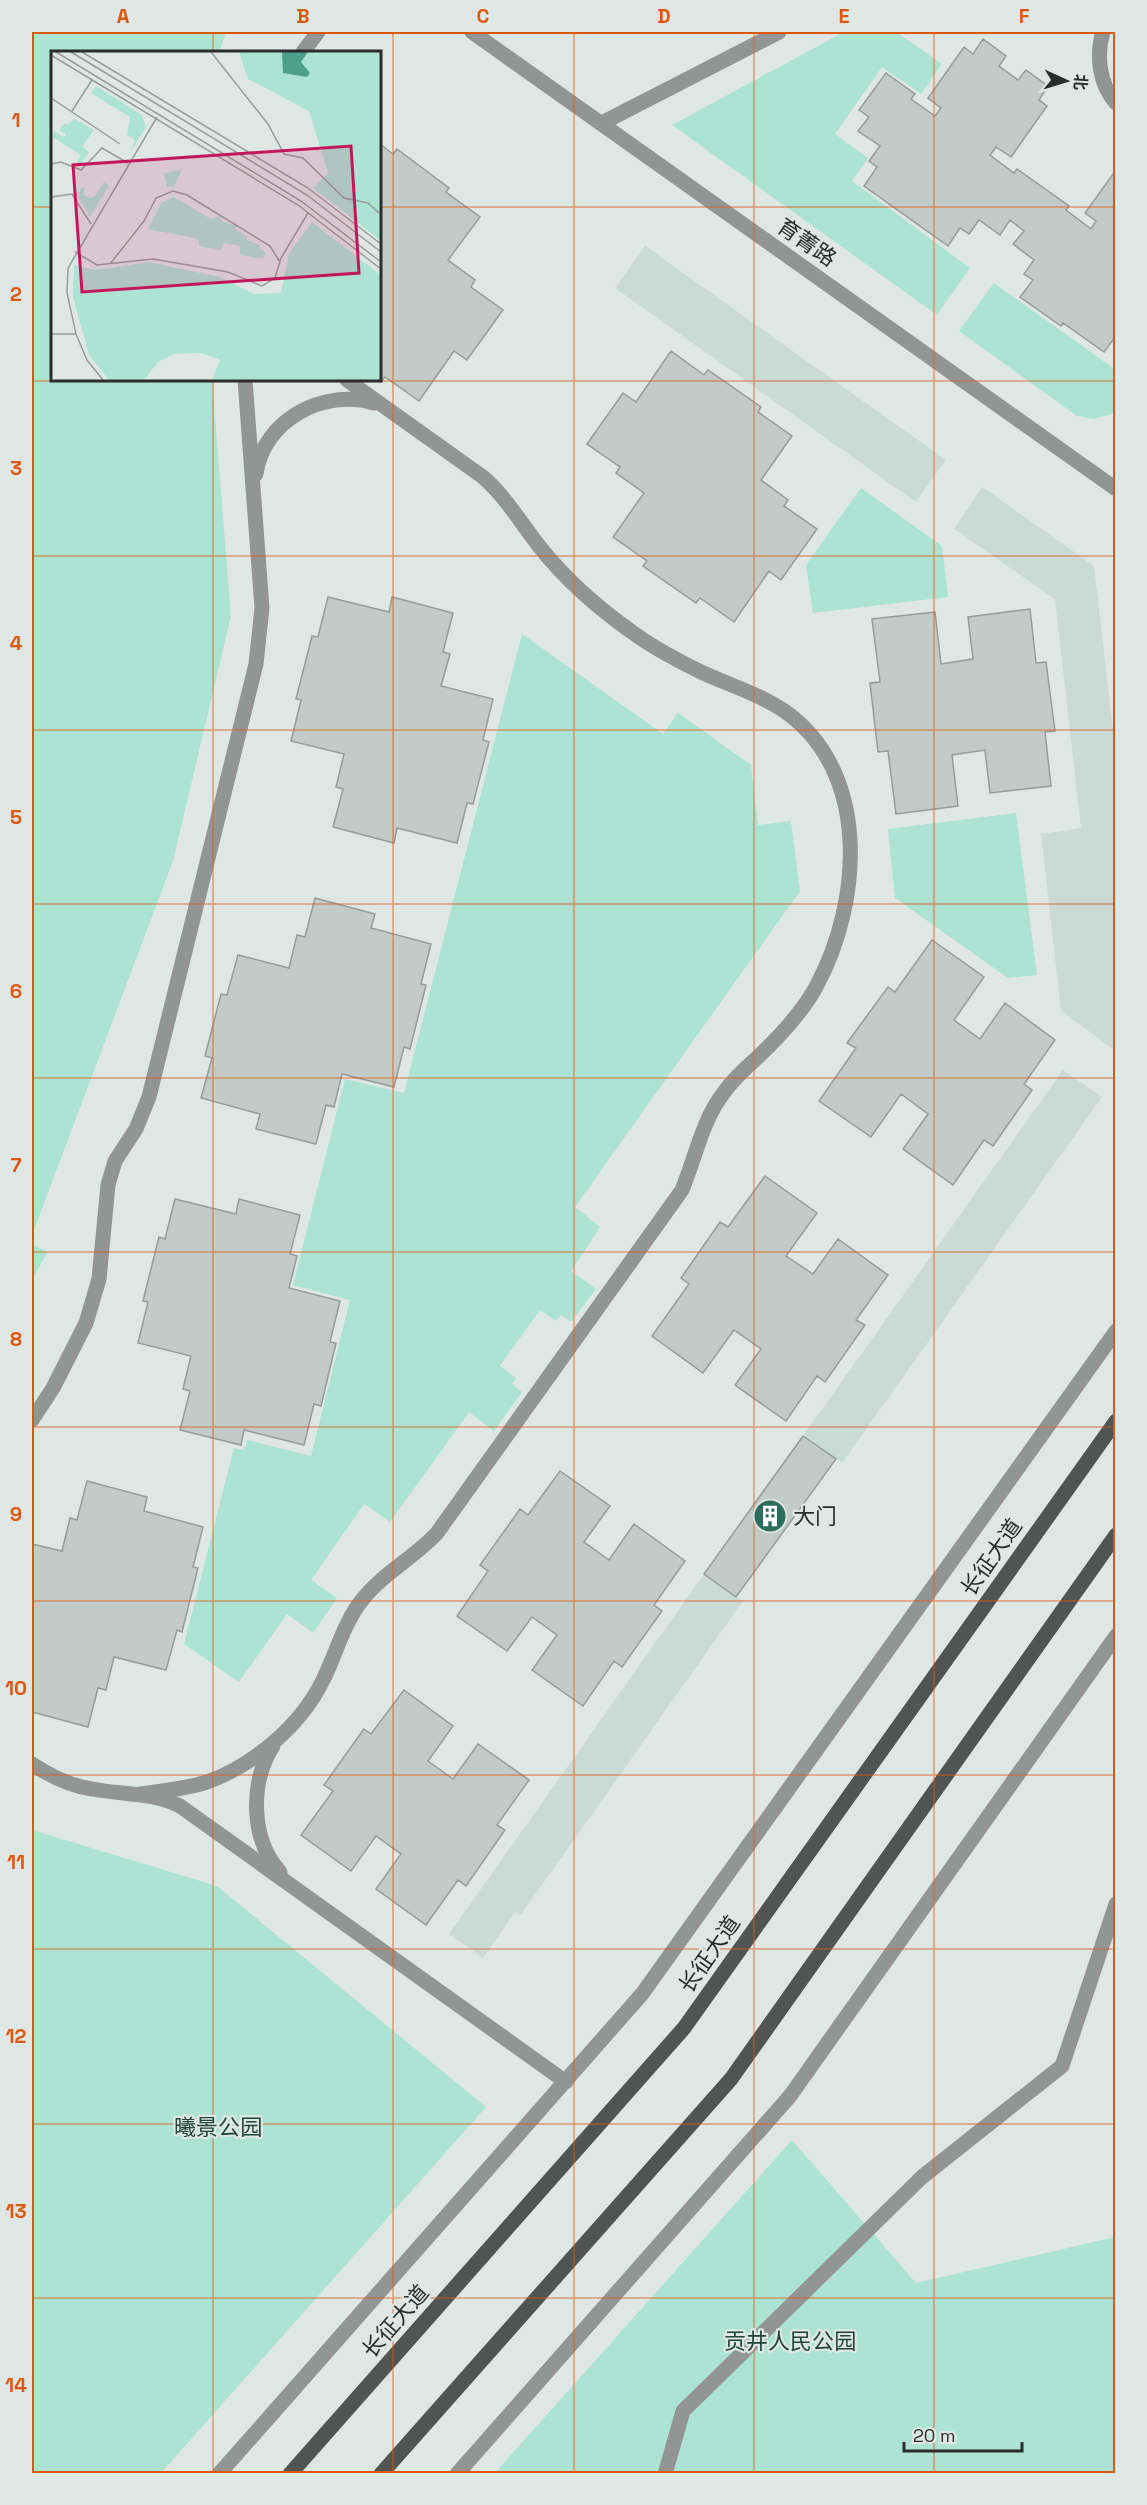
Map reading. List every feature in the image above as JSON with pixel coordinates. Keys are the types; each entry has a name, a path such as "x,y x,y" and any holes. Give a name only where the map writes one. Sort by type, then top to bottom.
{"main road":[{"name":"长征大道","path":"291,2474 684,2028 1116,1420"},
{"path":"381,2474 731,2079 1116,1535"}],"street":[{"path":"304,51 318,32"},
{"name":"育菁路","path":"472,32 1116,489"},
{"path":"602,123 779,32"},
{"path":"1103,32 1099,48 1100,66 1104,82 1116,103"},
{"path":"32,1420 75,1347 93,1302 102,1259 108,1185 115,1161 136,1129 150,1097 256,664 262,608 245,381"},
{"path":"292,1885 274,1866 265,1848 256,1808 259,1777 265,1759 277,1740 297,1719 322,1683 341,1635 362,1600 388,1574 423,1548 437,1533 682,1190 704,1126 724,1091 789,1025 818,984 837,936 849,885 850,840 841,786 831,765 800,725 784,710 697,670 633,633 595,603 554,564 497,490 483,477 347,381"},
{"path":"254,492 257,467 264,448 277,430 293,416 327,400 363,399 383,405"},
{"path":"219,2474 642,1994 1116,1331"},
{"path":"457,2474 790,2096 1116,1636"},
{"path":"140,1794 189,1787 209,1781 232,1770 277,1740"},
{"path":"32,1764 55,1777 92,1789 156,1796 180,1806 566,2082"},
{"path":"665,2474 683,2411 922,2177 1062,2066 1116,1904"}],"shaded area":[{"path":"645,246 946,460 916,502 615,288"},
{"path":"982,487 1094,566 1116,756 1115,1050 1061,1011 1041,834 1081,828 1055,599 954,529"},
{"path":"1063,1070 1102,1097 842,1463 803,1436"},
{"path":"704,1574 743,1601 520,1916 515,1912 483,1958 449,1934"}],"green space":[{"path":"32,32 226,32 219,51 51,51 51,381 212,381 231,616 173,861 32,1235"},
{"path":"844,32 896,32 942,64 921,94 882,67 835,134 868,158 852,181 970,268 937,315 672,125"},
{"path":"994,283 1113,368 1115,365 1115,413 1094,419 1077,416 959,331"},
{"path":"861,488 942,546 948,597 813,613 806,565"},
{"path":"522,634 663,734 678,713 751,765 758,825 791,821 800,891 575,1207 600,1227 571,1271 596,1289 571,1322 561,1315 556,1321 540,1310 500,1366 516,1378 512,1384 522,1392 494,1431 469,1412 390,1522 364,1504 311,1580 337,1598 313,1633 287,1614 239,1682 184,1644 234,1448 244,1450 247,1440 311,1456 350,1300 293,1285 345,1079 404,1093"},
{"path":"1016,813 1037,975 1008,978 895,898 888,829"},
{"path":"32,1244 48,1252 32,1279"},
{"name":"曦景公园","path":"32,1830 217,1886 486,2107 161,2473 32,2473"},
{"name":"贡井人民公园","path":"792,2140 916,2283 1115,2237 1115,2473 494,2474"}],"building":[{"path":"983,39 1006,56 999,66 1018,80 1026,70 1048,86 1039,100 1047,106 1011,157 996,147 990,155 1014,173 1017,169 1069,206 1066,210 1091,229 1096,221 1085,213 1116,170 1116,336 1104,352 1063,323 1061,326 1020,297 1033,280 1024,274 1034,260 1013,244 1024,231 1010,220 1000,235 979,220 969,234 960,228 948,246 864,186 877,167 869,161 880,146 858,131 869,117 859,110 886,73 915,94 911,99 935,116 941,108 928,98 964,47 973,54"},
{"path":"381,145 393,154 397,149 449,188 446,192 480,217 448,260 475,280 471,287 503,310 467,360 454,351 419,401 385,377 381,382 379,381 381,381"},
{"path":"671,351 704,375 708,370 761,407 758,412 792,436 761,480 788,500 784,506 817,529 781,580 769,571 734,622 700,598 696,603 643,566 647,561 613,537 644,493 616,473 620,467 587,444 623,393 636,402"},
{"path":"328,597 389,612 392,597 453,613 443,652 450,654 441,686 493,699 483,740 489,742 473,804 467,803 457,843 397,828 394,843 333,827 343,789 336,787 344,754 291,741 301,700 296,699 312,636 318,637"},
{"path":"1030,609 1036,663 1046,662 1055,731 1045,732 1051,786 990,793 985,750 952,755 958,806 896,814 888,751 878,752 870,683 880,682 872,619 935,612 941,664 973,659 968,617"},
{"path":"315,898 375,914 371,928 431,944 421,984 426,985 410,1049 404,1047 394,1087 342,1074 334,1107 326,1105 316,1144 256,1129 260,1114 201,1098 212,1058 205,1056 221,994 227,995 238,955 289,968 297,935 305,937"},
{"path":"932,940 984,977 954,1020 980,1039 1005,1003 1055,1040 1024,1084 1032,1090 993,1146 984,1140 953,1185 903,1149 928,1114 901,1094 871,1137 819,1101 856,1048 847,1043 888,987 895,992"},
{"path":"765,1176 817,1213 786,1256 813,1274 838,1239 888,1275 856,1320 865,1325 825,1382 817,1376 786,1421 735,1385 761,1349 734,1330 703,1373 652,1336 689,1284 681,1278 720,1222 728,1227"},
{"path":"175,1199 236,1214 239,1199 300,1215 290,1254 297,1256 289,1288 340,1301 330,1342 336,1343 321,1406 314,1404 304,1445 244,1430 241,1445 180,1430 190,1391 183,1389 191,1356 138,1343 148,1302 143,1301 159,1237 165,1239"},
{"name":"大门","path":"803,1436 836,1459 736,1597 704,1574"},
{"path":"560,1471 610,1506 584,1542 609,1560 634,1524 685,1561 654,1605 662,1611 622,1667 614,1661 583,1706 532,1670 557,1635 532,1617 507,1651 457,1616 488,1571 480,1565 520,1509 528,1515"},
{"path":"87,1481 147,1497 144,1511 203,1527 193,1567 198,1568 182,1632 177,1630 166,1670 114,1657 106,1690 98,1688 88,1727 32,1712 32,1544 62,1551 70,1518 77,1520"},
{"path":"404,1690 453,1726 428,1761 453,1779 478,1744 529,1780 497,1825 505,1830 466,1886 458,1880 426,1925 376,1889 401,1854 376,1836 351,1871 301,1835 333,1791 324,1785 364,1729 371,1734"}],"place":[{"name":"大门","path":"770,1516"}]}
